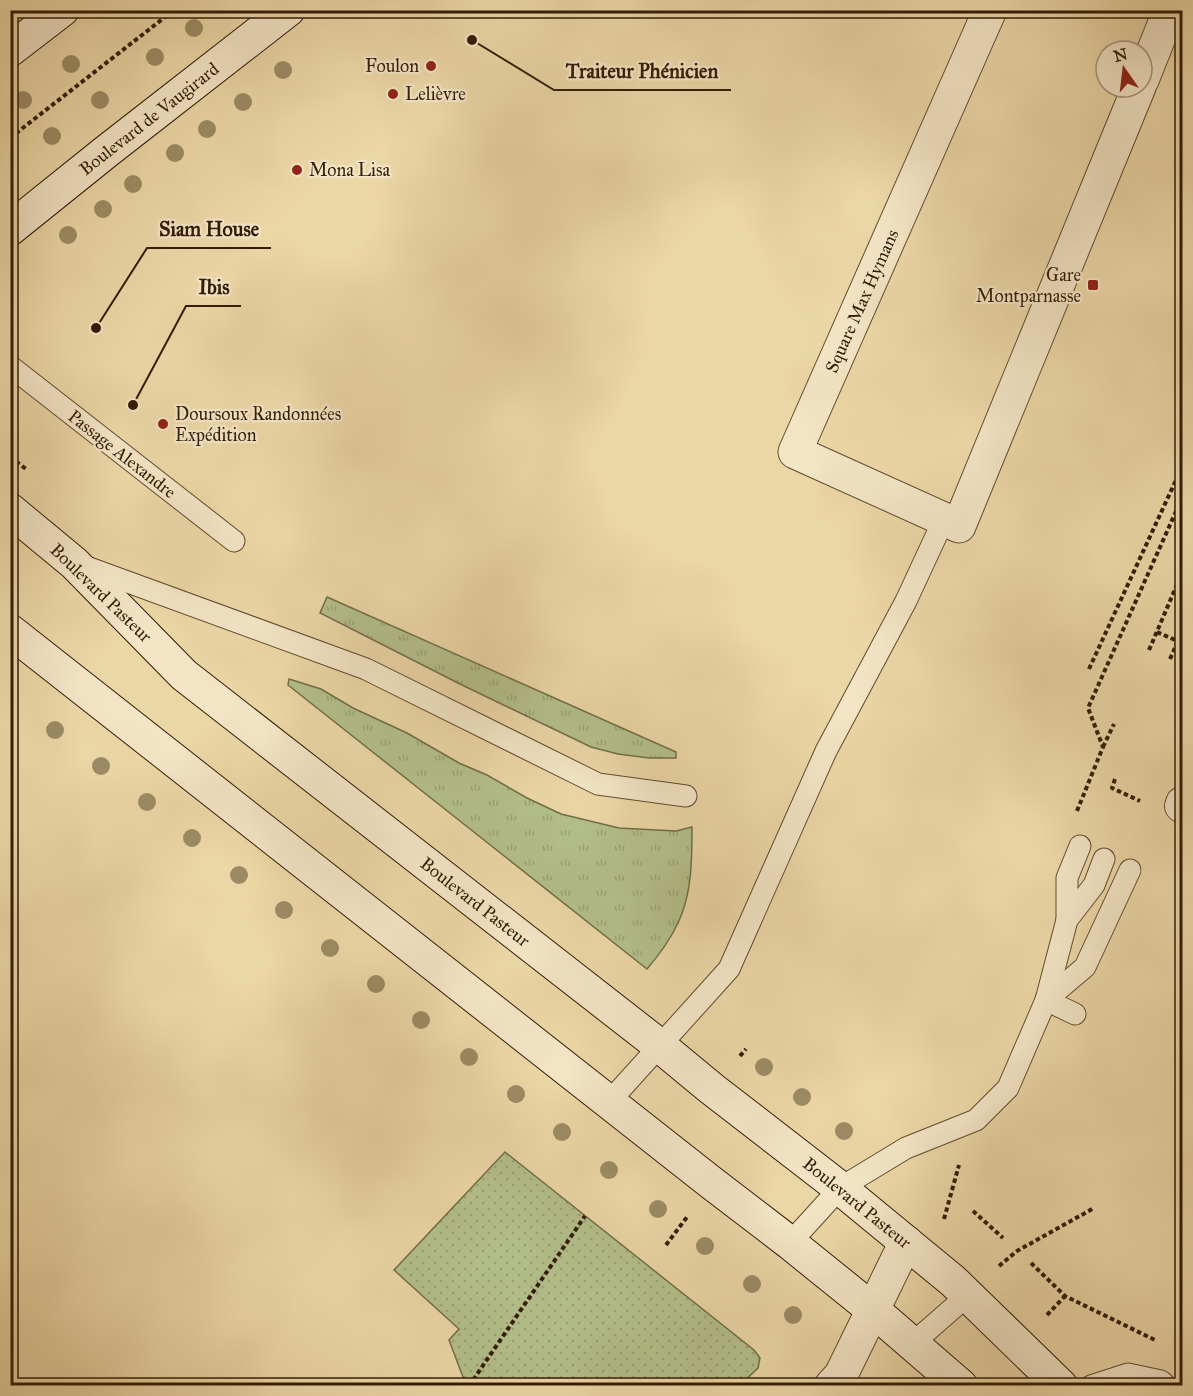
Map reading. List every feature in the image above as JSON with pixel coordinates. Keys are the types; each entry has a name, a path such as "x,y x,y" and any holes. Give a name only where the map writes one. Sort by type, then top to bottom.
{"main road":[{"path":"10,50 62,10"},
{"name":"Boulevard de Vaugirard","path":"10,229 288,10"},
{"name":"Square Max Hymans","path":"939,517 795,452 990,10"},
{"path":"1154,50 1170,10"},
{"path":"939,517 959,526 1134,99"},
{"name":"Boulevard Pasteur","path":"10,510 74,562 184,675 840,1188 960,1288 1061,1386"},
{"path":"10,631 790,1243 873,1310 961,1386"},
{"path":"831,1386 841,1375 906,1242"}],"lane":[{"name":"Passage Alexandre","path":"10,366 234,541"},
{"path":"609,1102 729,969 829,744 906,601 939,517"},
{"path":"74,562 366,669 598,784 686,796"},
{"path":"790,1243 840,1188 906,1148 976,1120 1008,1088 1046,1000 1067,920 1067,878 1080,846"},
{"path":"1067,920 1094,885 1104,859"},
{"path":"1046,1000 1089,968 1130,870"},
{"path":"1046,1000 1075,1014"},
{"path":"912,1344 960,1288"},
{"path":"1091,1386 1128,1374 1161,1381 1166,1386"}],"path":[{"path":"10,138 174,10"},
{"path":"1089,669 1182,467"},
{"path":"1149,650 1182,573"},
{"path":"1157,632 1180,642 1170,659"},
{"path":"1103,747 1114,724"},
{"path":"740,1056 746,1049"},
{"path":"960,1288 1017,1251 1095,1208"},
{"path":"973,1211 1003,1238"},
{"path":"469,1386 585,1215"},
{"path":"666,1245 689,1215"},
{"path":"1030,1263 1065,1296 1161,1343"},
{"path":"1046,1317 1065,1296"}],"green space":[{"path":"327,597 676,752 676,758 649,758 618,754 591,747 320,613"},
{"path":"289,679 321,689 353,708 407,733 459,763 561,814 619,828 676,831 692,827 689,888 683,912 660,953 647,969 288,685"},
{"path":"505,1152 754,1350 760,1358 758,1368 740,1385 466,1385 449,1340 459,1329 394,1270"}],"place":[{"name":"Traiteur Phénicien","path":"472,40"},
{"name":"Foulon","path":"431,66"},
{"name":"Lelièvre","path":"393,94"},
{"name":"Mona Lisa","path":"297,170"},
{"name":"Gare Montparnasse","path":"1093,285"},
{"name":"Siam House","path":"96,328"},
{"name":"Ibis","path":"133,405"},
{"name":"Doursoux Randonnées Expédition","path":"163,424"}]}
